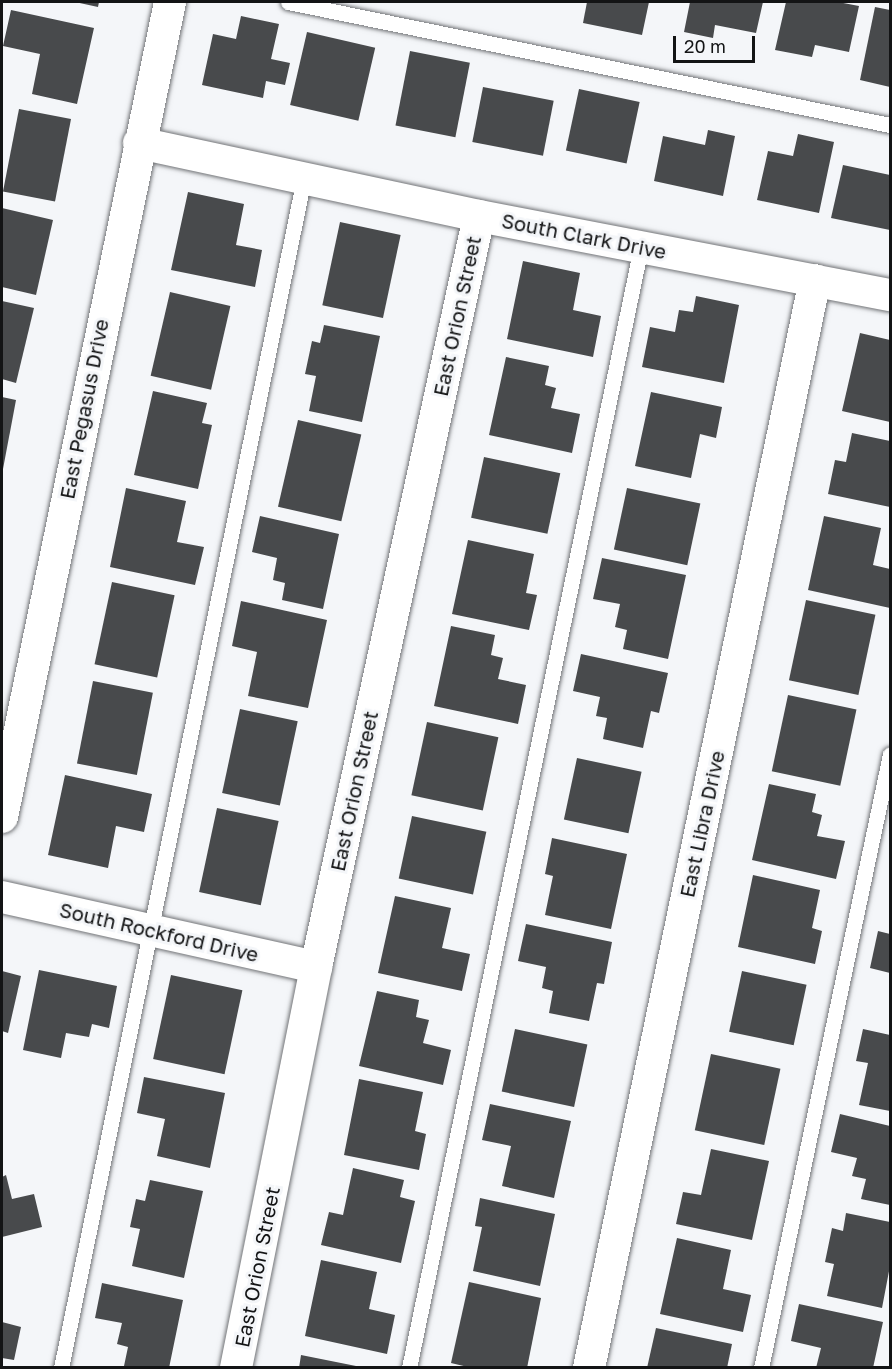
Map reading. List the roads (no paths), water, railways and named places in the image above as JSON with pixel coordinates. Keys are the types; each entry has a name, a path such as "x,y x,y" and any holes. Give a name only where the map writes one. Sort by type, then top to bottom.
{"street":[{"name":"East Pegasus Drive","path":"2,817 139,143 170,2"},
{"name":"South Clark Drive","path":"139,143 479,216 891,295"},
{"name":"East Orion Street","path":"236,1368 316,967 479,216"},
{"name":"East Libra Drive","path":"589,1368 815,280"},
{"name":"South Rockford Drive","path":"2,897 316,967"}],"lane":[{"path":"288,2 891,125"},
{"path":"61,1368 304,178"},
{"path":"409,1368 641,247"},
{"path":"761,1368 891,754"}]}
